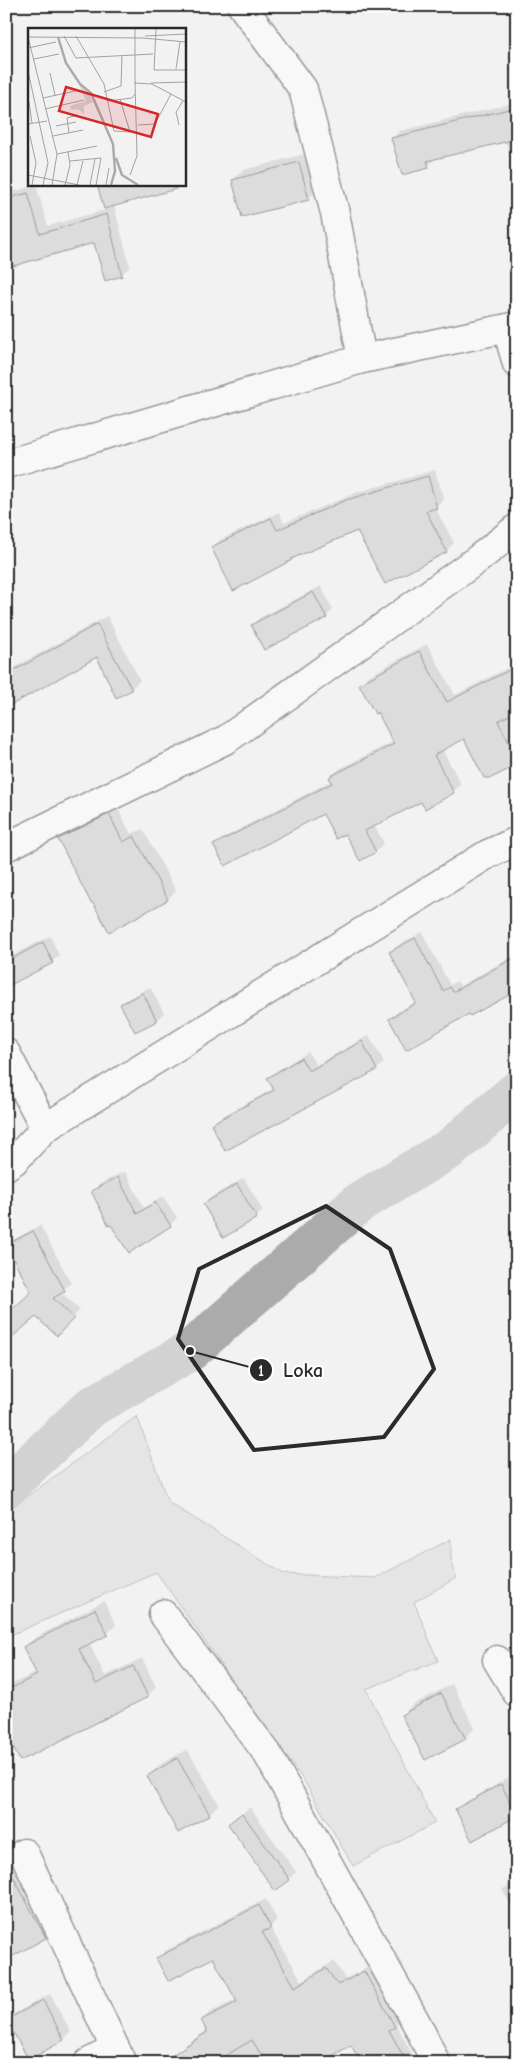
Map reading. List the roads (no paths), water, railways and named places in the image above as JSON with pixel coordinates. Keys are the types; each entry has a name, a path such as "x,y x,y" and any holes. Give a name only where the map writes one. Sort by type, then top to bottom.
{"street":[{"path":"242,6 303,89 335,213 362,359"},
{"path":"6,464 362,359 512,328 517,364"},
{"path":"6,847 226,739 478,559 517,528"},
{"path":"6,1166 15,1160 45,1128 488,854 517,841"},
{"path":"6,1053 45,1128"},
{"path":"163,1614 267,1754 409,2009 436,2063"},
{"path":"497,1660 517,1693"},
{"path":"24,1853 118,2056 88,2063"}],"waterway":[{"path":"6,1487 91,1407 190,1351 361,1201 451,1148 517,1091"}],"place":[{"name":"Loka","path":"190,1351"}]}
